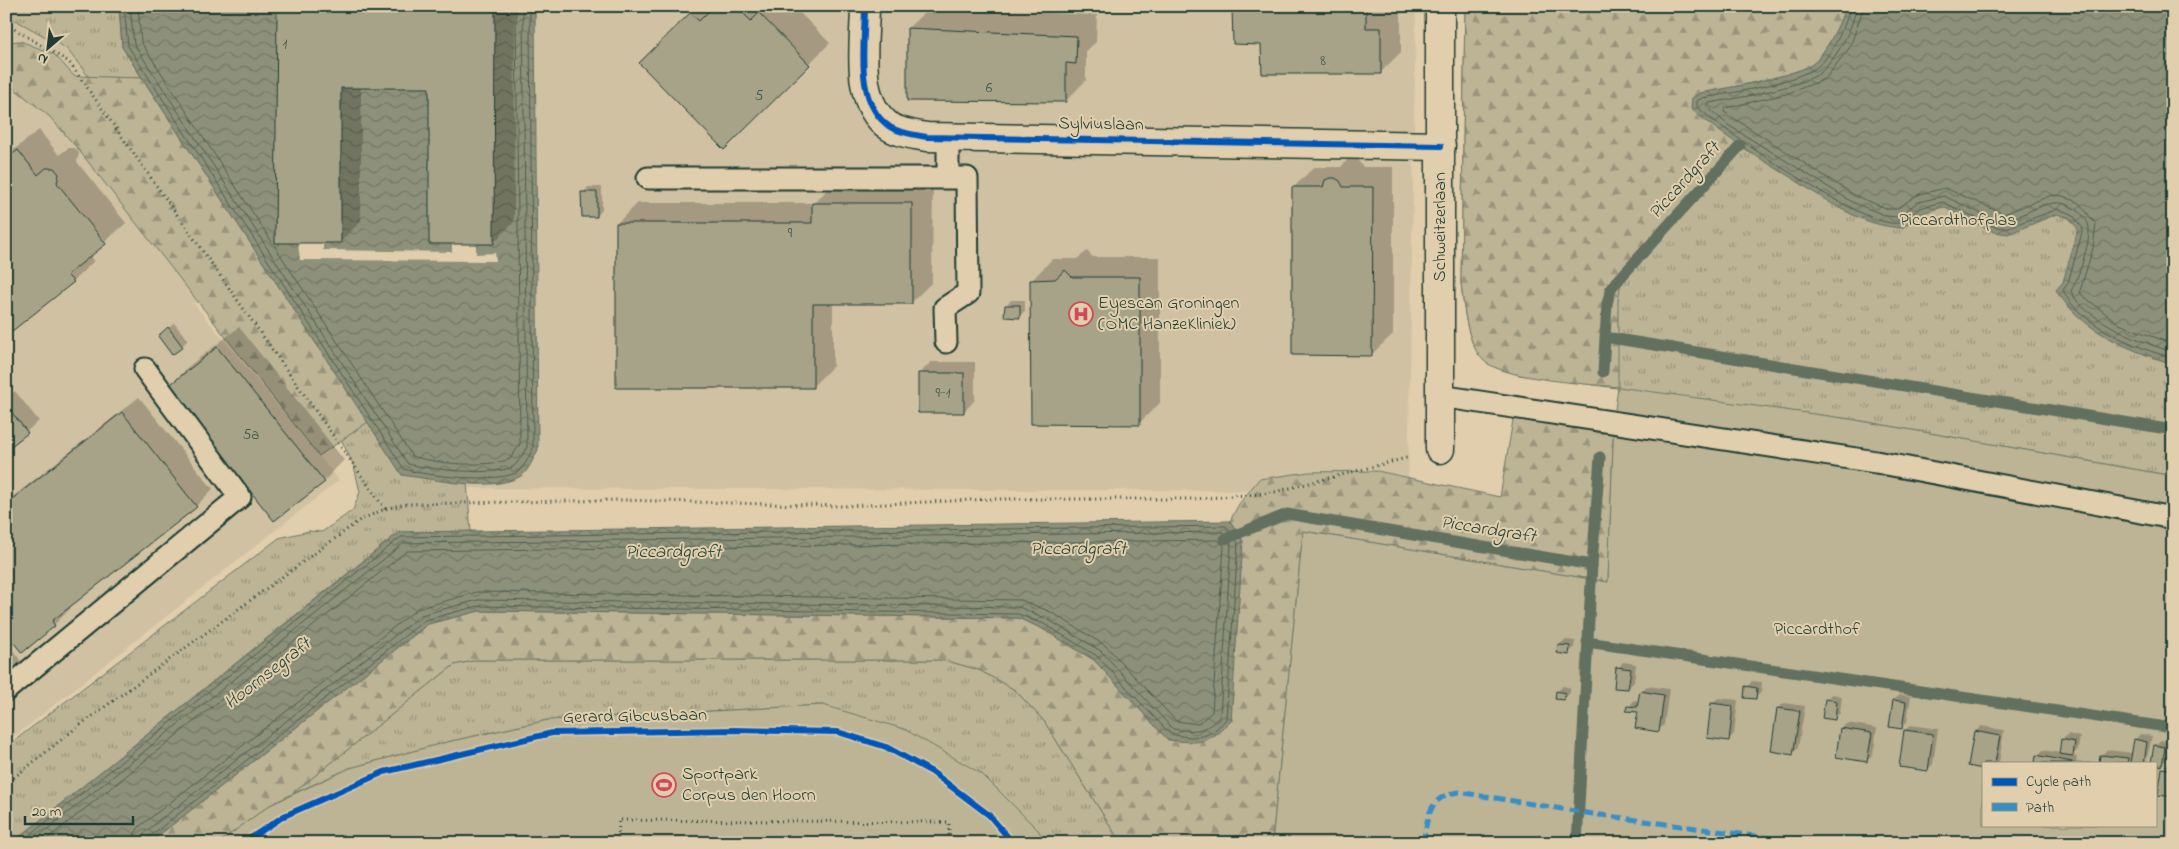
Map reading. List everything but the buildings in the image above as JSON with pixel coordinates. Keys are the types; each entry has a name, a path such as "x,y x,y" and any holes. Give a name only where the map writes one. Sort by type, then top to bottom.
{"street":[{"name":"Sylviuslaan","path":"865,6 865,83 869,101 879,116 890,127 927,137 1441,146"},
{"name":"Schweitzerlaan","path":"1440,6 1440,448"}],"lane":[{"path":"948,137 948,178"},
{"path":"648,178 967,178 968,293 945,308 946,342"},
{"path":"6,690 240,497 145,369"},
{"path":"1440,396 1876,462 2173,518"}],"path":[{"path":"6,24 69,62 385,510"},
{"path":"6,784 76,728 360,520 406,504 612,500 842,506 992,499 1194,499 1272,493 1440,448"},
{"path":"618,843 618,820 949,822 949,843"}],"shaded area":[{"path":"6,6 1416,6 1408,491 396,488 245,273 194,304 339,480 6,743"}],"green space":[{"path":"6,6 119,6 122,47 142,78 89,77 66,48 6,15"},
{"name":"Piccardthofplas","path":"1465,6 2173,6 2173,476 1850,419 1519,375 1496,368 1488,363 1478,353 1473,344 1467,324 1461,283"},
{"path":"1465,6 1846,6 1837,29 1820,57 1814,63 1794,72 1760,81 1700,93 1743,148 1631,266 1620,287 1618,301 1618,387 1567,382 1508,372 1483,360 1473,344 1469,334 1461,283"},
{"path":"20,41 54,54 74,76 142,78 368,422 319,456 78,149 49,116 6,82 6,50 11,42"},
{"name":"Piccardthof","path":"1618,387 1850,419 2173,476 2173,843 1272,843 1303,531 1608,582 1614,417"},
{"path":"1515,408 1614,417 1608,582 1303,531 1272,843 1121,843 1044,721 1015,690 979,670 944,660 477,660 454,665 292,794 270,805 218,843 149,843 428,624 479,611 1018,618 1041,628 1094,660 1168,740 1243,541 1230,521 1239,504 1259,479 1309,472 1377,471 1500,497"},
{"path":"368,422 402,475 467,483 471,532 399,532 12,843 6,843 6,747 279,538 309,531 322,532 353,510 360,492 354,466 341,439"},
{"path":"477,660 944,660 979,670 1015,690 1044,721 1121,843 1046,843 1038,830 823,705 548,720 447,742 350,768 292,794 454,665"},
{"name":"Sportpark Corpus den Hoorn","path":"823,705 904,729 982,774 1038,830 1046,843 218,843 270,805 350,768 447,742 548,720"}],"water":[{"path":"119,6 535,6 538,450 524,474 509,481 495,484 446,482 402,475 122,47"},
{"name":"Piccardthofplas","path":"1846,6 2173,6 2173,364 2139,352 2107,337 2079,317 2056,290 2063,282 2078,229 2069,218 2057,214 2008,234 1994,232 1943,207 1922,213 1902,228 1872,222 1844,211 1818,195 1740,146 1691,109 1692,98 1700,93 1778,77 1814,63 1825,50 1833,36"},
{"name":"Hoornsegraft","path":"1230,521 1243,541 1231,721 1215,735 1202,741 1168,740 1094,660 1041,628 1018,618 479,611 428,624 149,843 12,843 400,532"}],"pier":[{"path":"298,243 323,243 323,250 452,252 452,244 476,243 476,254 495,253 496,261 300,260"}],"waterway":[{"name":"Piccardgraft","path":"1603,372 1607,304 1611,288 1740,146"},
{"path":"1605,337 2173,430"},
{"name":"Piccardgraft","path":"1225,539 1287,514 1592,565 1600,457"},
{"path":"1577,843 1592,565"},
{"path":"1587,642 2173,728"}],"marked path":[{"path":"1423,843 1428,816 1435,803 1449,794 1459,792 1593,814 1806,843"}],"cycle path":[{"path":"865,6 863,54 866,87 870,103 878,116 890,127 908,134 927,137 1441,146"},
{"name":"Gerard Gibcusbaan","path":"243,843 284,816 384,772 552,733 734,730 838,732 886,747 932,772 989,815 1013,843"}],"place":[{"name":"Eyescan Groningen (OMC HanzeKliniek)","path":"1081,314"},
{"name":"Sportpark Corpus den Hoorn","path":"664,785"}]}
